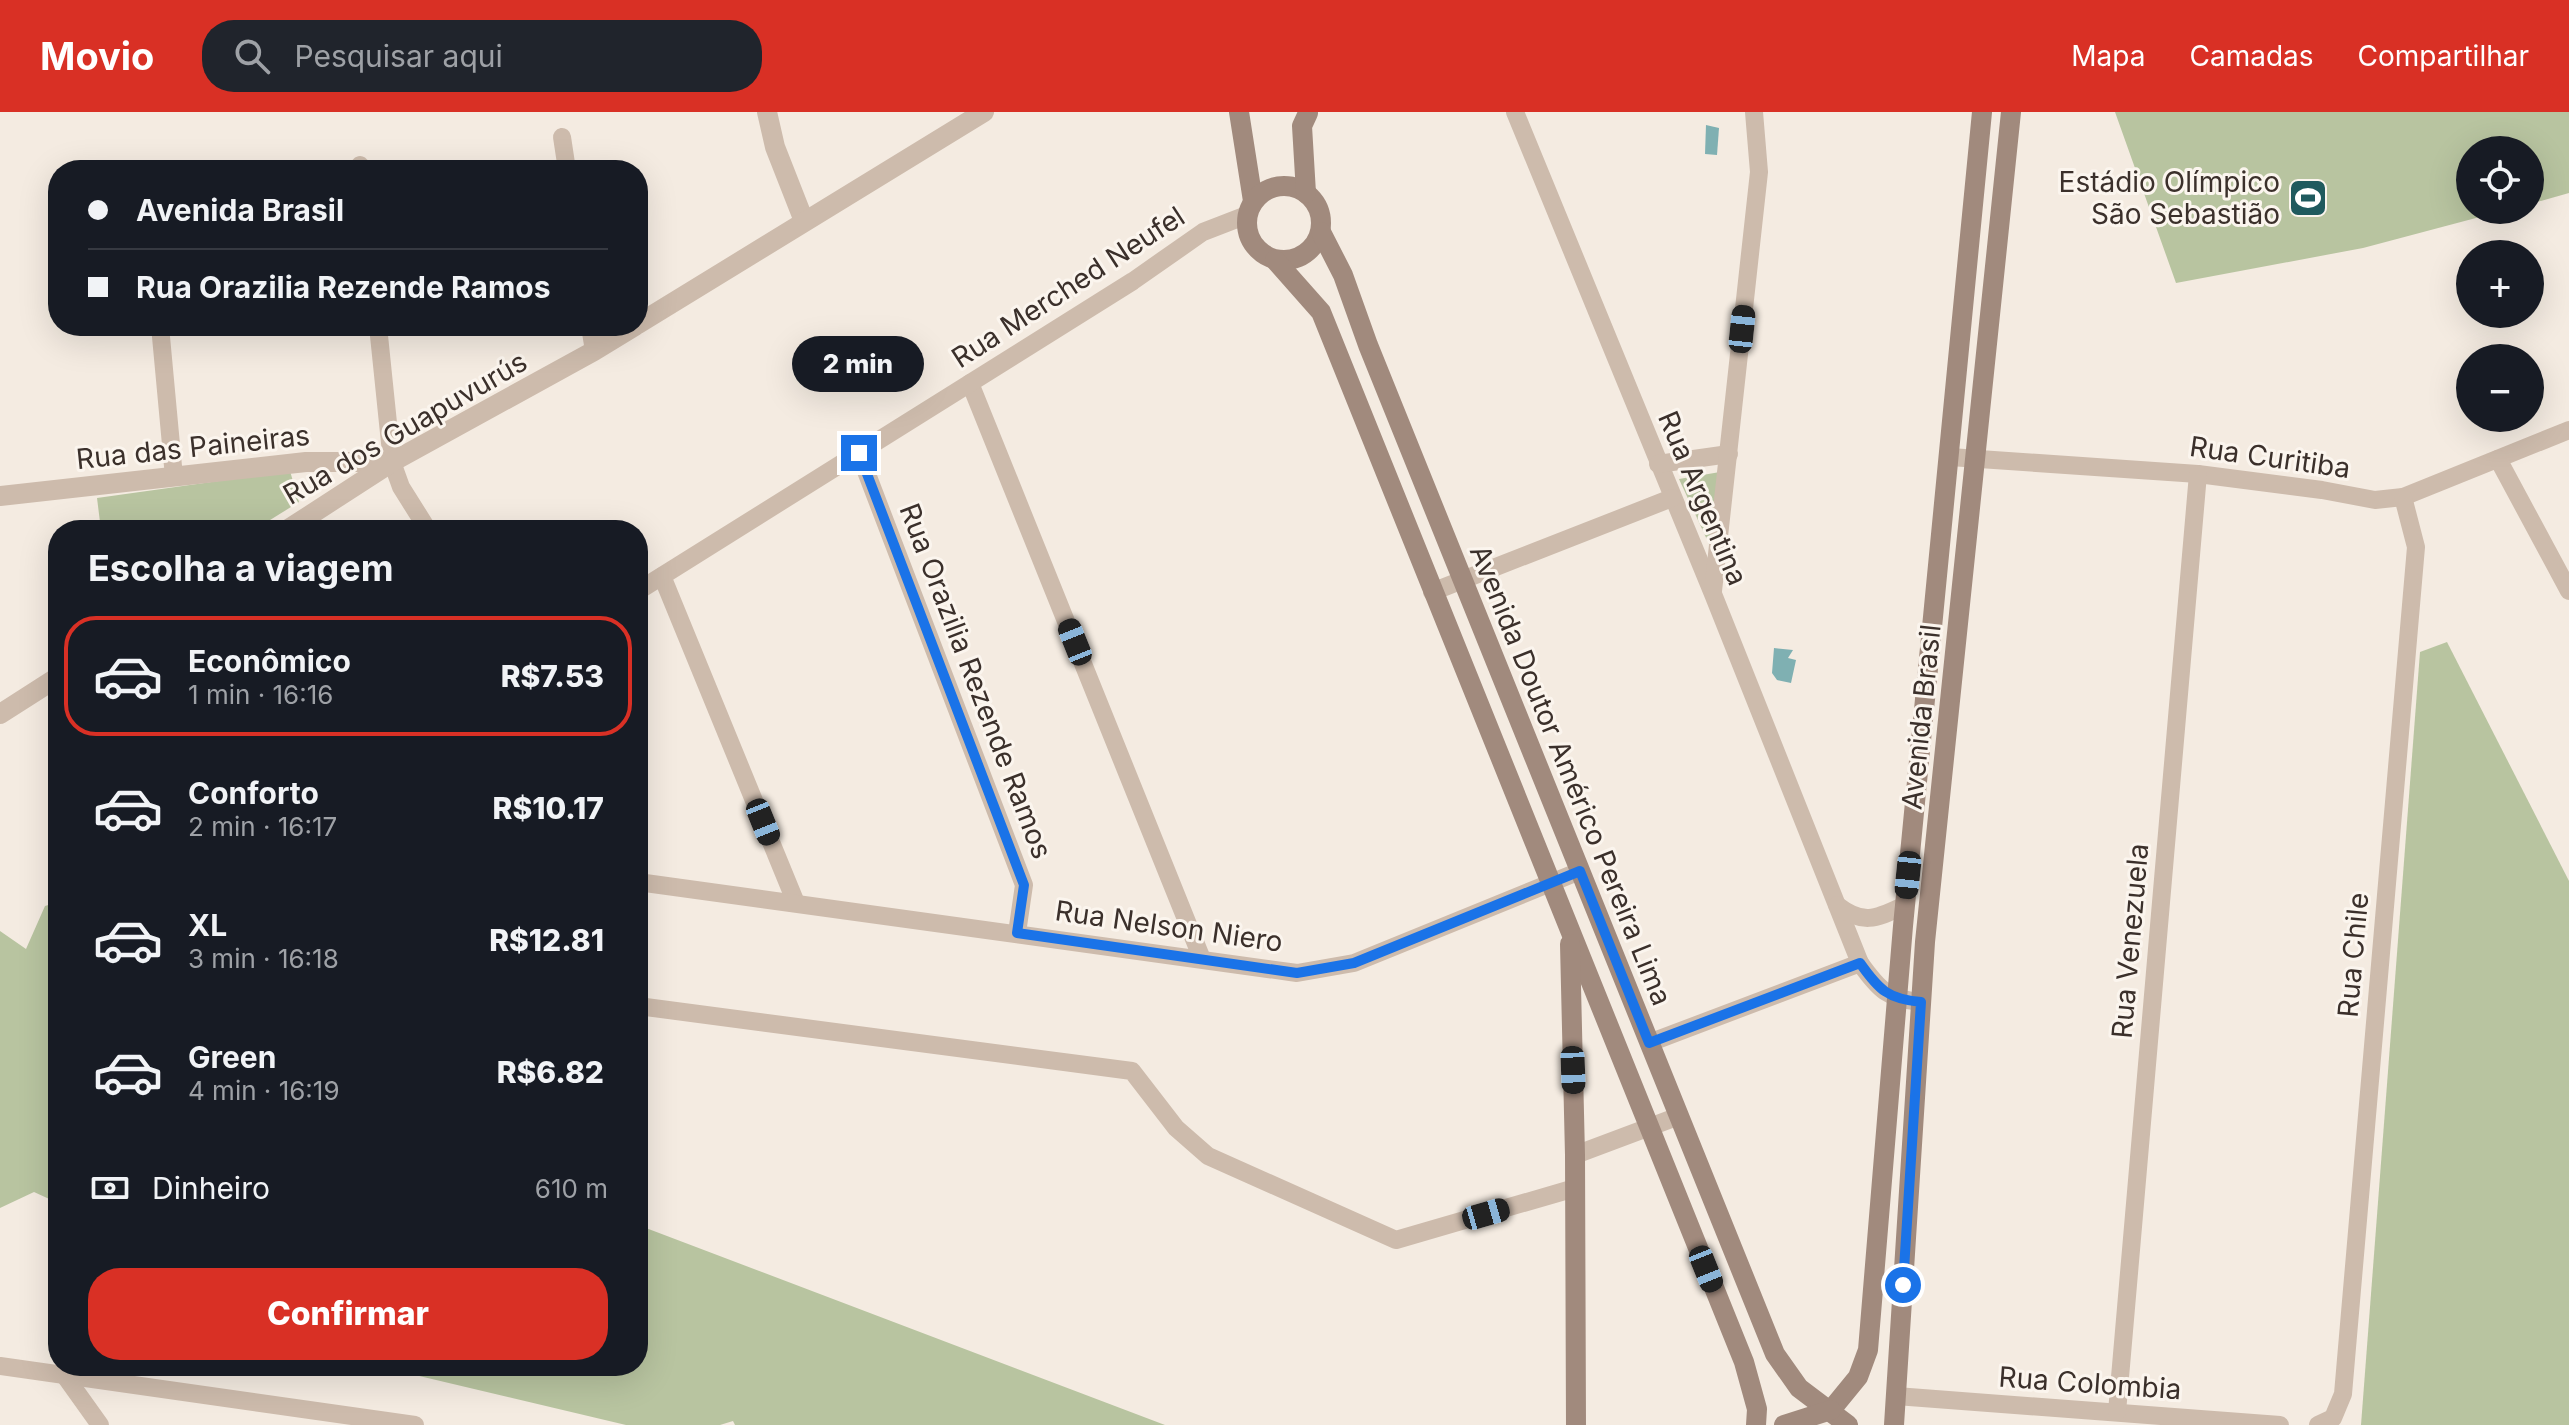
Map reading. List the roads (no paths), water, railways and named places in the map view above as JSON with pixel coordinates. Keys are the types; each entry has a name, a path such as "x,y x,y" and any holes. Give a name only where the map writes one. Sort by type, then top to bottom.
{"main road":[{"path":"1239,112 1250,208 1246,229 1254,246 1261,254 1275,260 1290,261 1304,255 1321,232 1321,217 1316,203 1306,193 1293,187 1278,186 1264,191 1250,208"},
{"path":"1306,193 1302,126 1307,112"},
{"name":"Avenida Brasil","path":"1831,1410 1858,1377 1868,1350 1905,905 1982,112"},
{"name":"Avenida Brasil","path":"1894,1425 1925,942 2011,112"},
{"name":"Avenida Doutor Américo Pereira Lima","path":"1321,232 1343,275 1462,580 1775,1354 1799,1388 1848,1425"},
{"name":"Avenida Doutor Américo Pereira Lima","path":"1275,260 1321,312 1744,1362 1757,1409 1756,1425"},
{"path":"1570,928 1576,1425"},
{"path":"1881,1196 1909,1202"},
{"path":"1685,1216 1715,1205"},
{"path":"1784,1425 1831,1410"}],"street":[{"path":"767,112 775,147 804,221"},
{"name":"Rua dos Guapuvurús","path":"648,318 984,112"},
{"name":"Rua Argentina","path":"1515,112 1713,594 1860,963 1876,985 1897,999"},
{"path":"1713,594 1759,172 1754,112"},
{"path":"562,137 565,160"},
{"name":"Rua Merched Neufel","path":"648,585 1133,281 1203,232 1250,208"},
{"path":"161,336 174,477"},
{"path":"379,336 392,462 401,487 422,520"},
{"path":"592,336 594,351"},
{"name":"Rua dos Guapuvurús","path":"302,520 392,462 618,336"},
{"path":"970,383 1202,959"},
{"name":"Rua Curitiba","path":"1950,457 2198,474 2375,500 2403,497 2569,430"},
{"name":"Rua Orazilia Rezende Ramos","path":"859,453 1024,885 1017,933"},
{"path":"1658,464 1729,454"},
{"path":"2498,459 2569,591"},
{"name":"Rua das Paineiras","path":"0,496 306,462 392,462"},
{"name":"Rua Venezuela","path":"2117,1412 2198,474"},
{"name":"Rua Chile","path":"2326,1421 2343,1394 2416,547 2403,497"},
{"path":"1432,592 1672,498"},
{"path":"662,576 796,903"},
{"path":"0,714 48,683"},
{"name":"Rua Nelson Niero","path":"648,883 1297,973 1354,963 1580,871"},
{"path":"1837,905 1850,915 1865,920 1905,905"},
{"path":"1649,1043 1860,963"},
{"path":"1897,999 1921,1002"},
{"path":"648,1007 1132,1071 1176,1128 1208,1156 1396,1240 1575,1188"},
{"path":"1575,1155 1679,1116"},
{"path":"0,1366 48,1373"},
{"path":"65,1376 415,1425"},
{"path":"65,1376 100,1425"},
{"name":"Rua Colombia","path":"1896,1396 2117,1412 2168,1421 2280,1425"}],"water":[{"path":"1706,125 1719,128 1717,155 1705,154"},
{"path":"1774,648 1793,650 1788,658 1796,660 1791,683 1777,680 1772,673"}],"place":[{"name":"Estádio Olímpico São Sebastião","path":"2308,198"}]}
